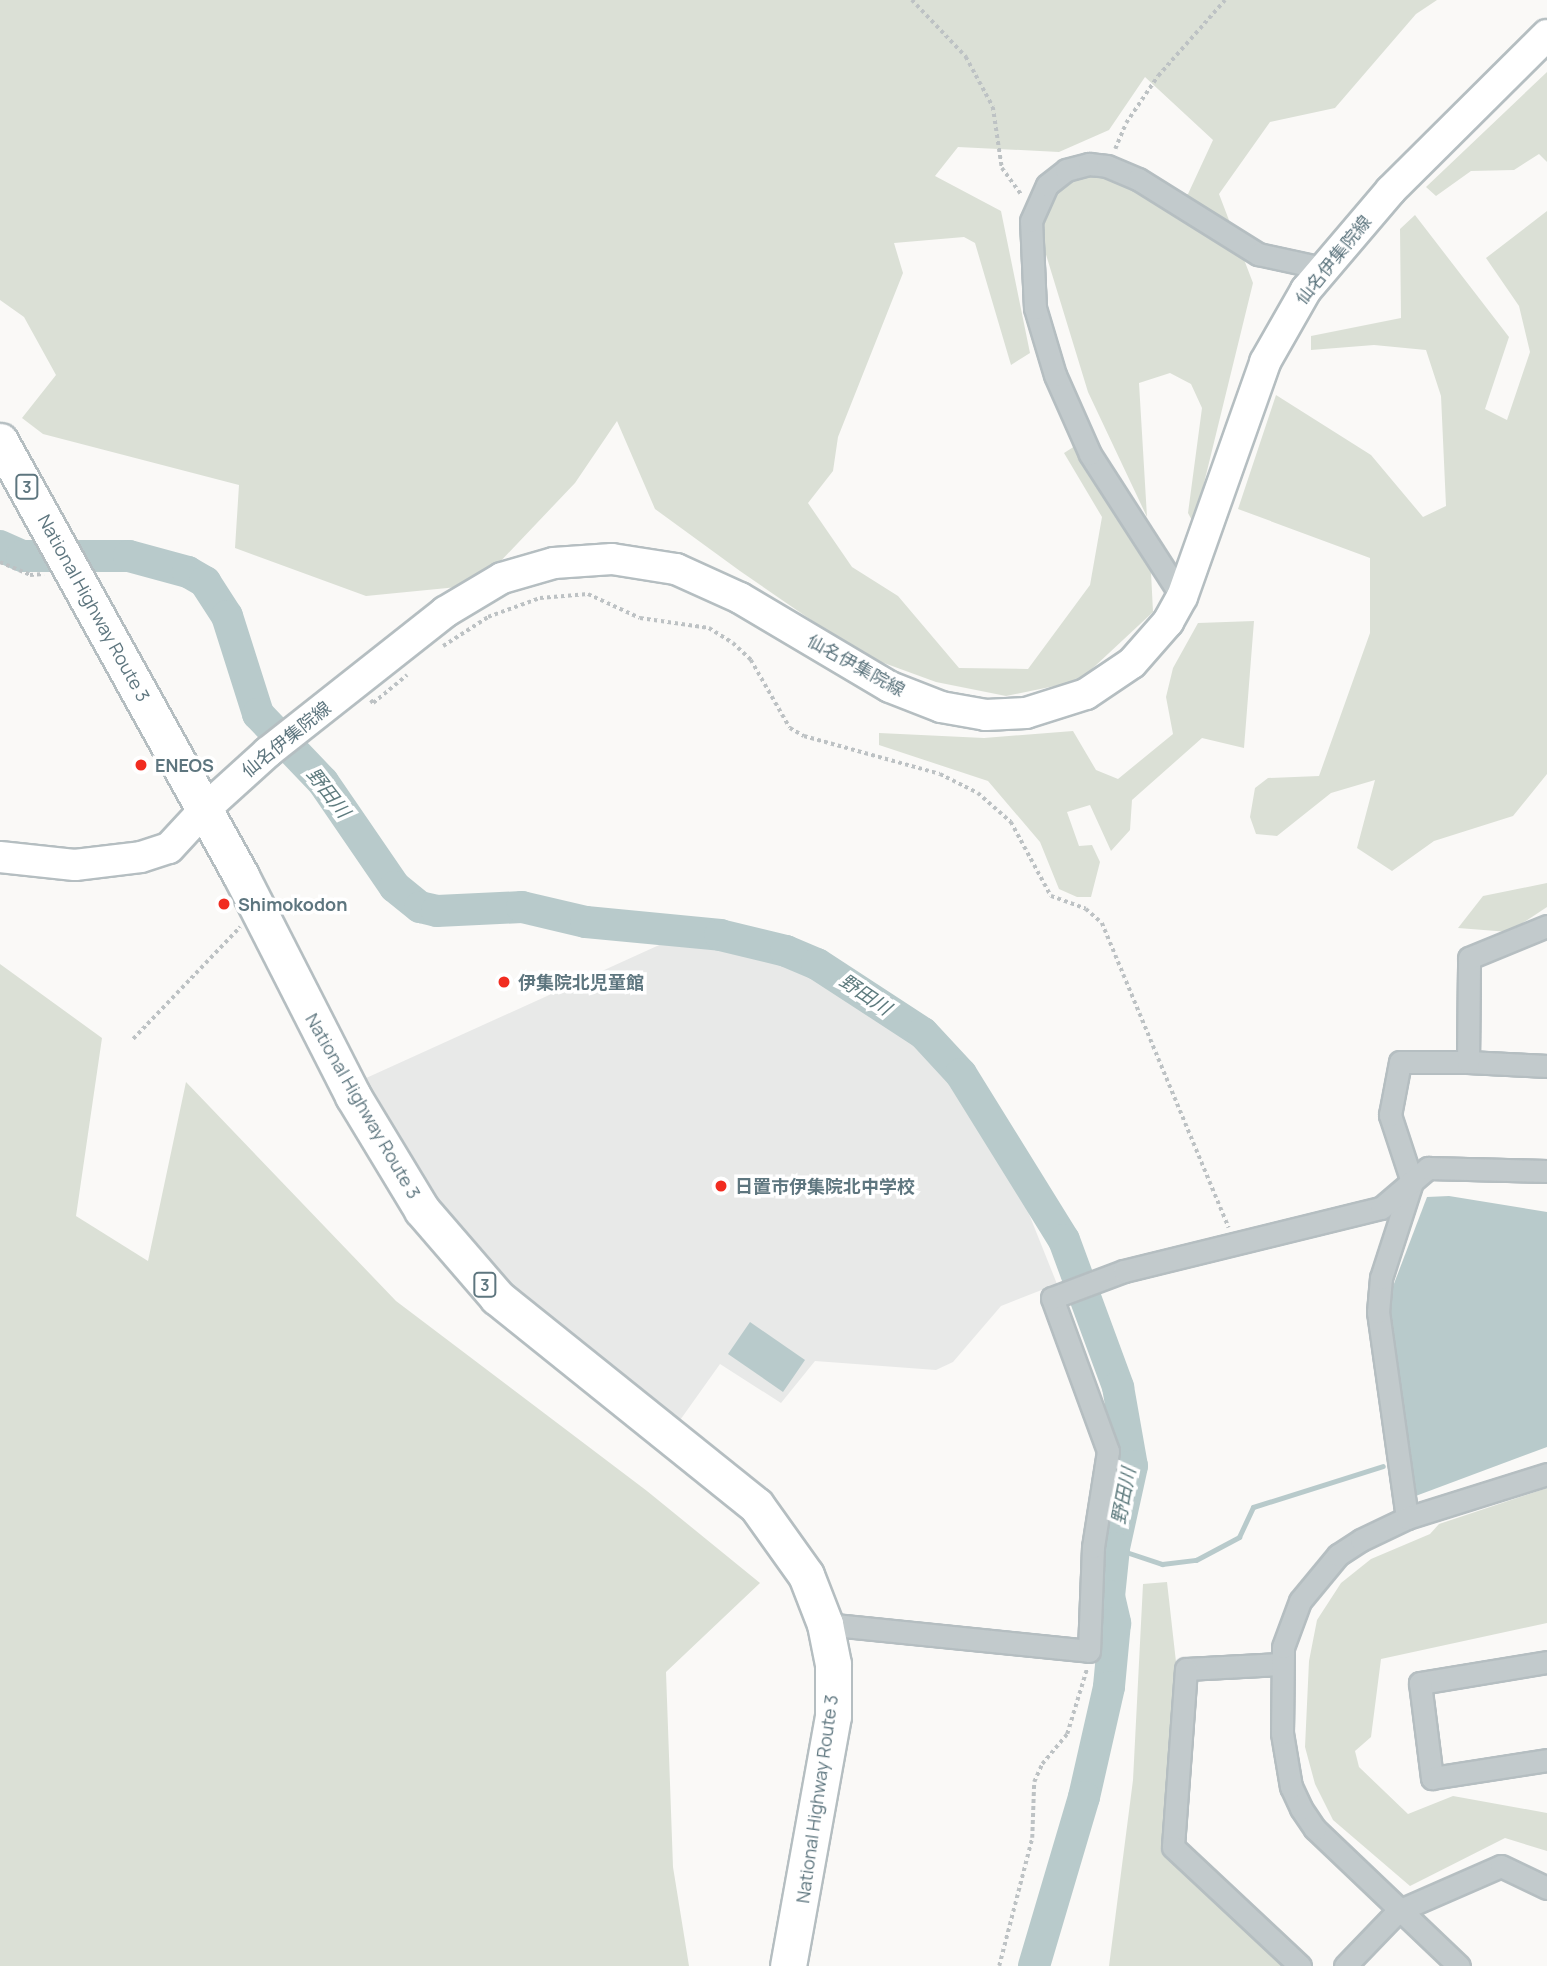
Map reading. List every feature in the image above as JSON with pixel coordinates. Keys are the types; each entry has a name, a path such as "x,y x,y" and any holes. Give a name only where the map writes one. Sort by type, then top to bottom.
{"highway":[{"name":"National Highway Route 3","path":"0,441 205,809 375,1135 446,1243 497,1297 756,1505 806,1576 825,1625 832,1664 833,1716 788,1966"}],"main road":[{"name":"仙名伊集院線","path":"0,857 75,865 141,857 169,848 205,809 268,752 444,612 502,578 554,563 612,559 676,569 707,581 890,687 929,703 986,715 1026,713 1067,702 1110,681 1152,642 1182,597 1265,362 1322,268 1391,190 1547,35"}],"street":[{"path":"1182,597 1090,454 1055,375 1035,308 1031,222 1047,185 1066,170 1088,164 1107,166 1138,179 1258,254 1322,268"},
{"path":"1468,1062 1469,958 1547,926"},
{"path":"1407,1518 1378,1312 1381,1278 1412,1182 1390,1115 1400,1062 1547,1066"},
{"path":"825,1625 1089,1650 1093,1547 1108,1451 1052,1298 1103,1278 1381,1208 1428,1168 1547,1171"},
{"path":"1459,1966 1398,1911 1315,1829 1301,1808 1285,1754 1280,1664 1300,1601 1338,1555 1407,1518 1547,1474"},
{"path":"1547,1662 1420,1683 1432,1778 1547,1760"},
{"path":"1280,1664 1186,1669 1172,1847 1300,1966"},
{"path":"1345,1966 1398,1911 1501,1866 1547,1888"}],"path":[{"path":"912,0 966,57 993,107 1002,168 1035,213"},
{"path":"1107,166 1126,123 1157,76 1225,0"},
{"path":"0,562 30,575 66,556"},
{"path":"431,654 500,612 540,598 588,594 640,618 709,628 733,643 751,660 790,728 804,736 940,774 978,793 1011,822 1051,896 1086,909 1102,923 1235,1243"},
{"path":"355,683 373,704 412,670"},
{"path":"133,1039 256,908"},
{"path":"999,1966 1032,1838 1034,1782 1042,1764 1067,1734 1086,1678 1089,1650"}],"shaded area":[{"path":"0,0 1437,0 1416,14 1335,108 1270,122 1219,194 1253,283 1194,524 1188,513 1202,408 1191,384 1170,373 1139,383 1147,517 1088,392 1040,235 1059,187 1092,173 1147,194 1188,194 1213,140 1145,77 1109,130 1059,152 958,147 935,176 1001,211 1030,353 1011,365 975,243 964,237 894,243 903,273 838,437 833,471 808,503 852,567 898,596 959,668 1028,669 1090,585 1102,517 1064,453 1075,446 1151,572 1153,612 1079,681 1006,696 936,682 862,655 740,571 655,509 617,421 575,483 478,585 366,596 235,548 239,485 43,434 22,418 56,375 24,317 0,300"},
{"path":"1547,72 1547,162 1539,154 1514,170 1471,171 1436,196 1426,187"},
{"path":"1547,211 1547,774 1513,816 1434,841 1392,871 1357,848 1375,780 1331,793 1277,836 1256,834 1250,817 1255,788 1268,778 1319,776 1370,633 1370,558 1238,509 1276,395 1371,455 1423,517 1446,506 1441,396 1426,350 1374,345 1311,350 1311,336 1401,318 1400,229 1415,215 1509,337 1485,409 1507,420 1530,352 1519,306 1486,258"},
{"path":"1254,621 1244,748 1202,738 1132,800 1130,830 1111,851 1090,805 1067,812 1079,846 1092,845 1100,862 1091,897 1077,897 1059,889 1040,842 988,781 879,745 879,733 984,738 1073,731 1096,770 1118,779 1173,734 1166,697 1173,668 1198,623"},
{"path":"1547,883 1547,907 1509,932 1458,928 1483,896"},
{"name":"日置市伊集院北中学校","path":"696,939 802,971 834,986 927,1051 955,1082 1023,1199 1057,1284 1001,1306 953,1362 936,1370 815,1361 781,1403 720,1364 678,1423 535,1311 462,1243 364,1079 668,941"},
{"path":"0,964 102,1038 76,1216 148,1261 186,1082 396,1301 647,1491 760,1583 666,1672 673,1867 689,1966 0,1966"},
{"path":"1449,1196 1547,1212 1547,1447 1413,1497 1387,1302 1427,1197"},
{"path":"750,1322 805,1360 783,1392 728,1354"},
{"path":"1547,1488 1547,1623 1381,1659 1371,1737 1355,1751 1359,1767 1408,1814 1453,1796 1547,1813 1547,1851 1505,1838 1410,1886 1333,1820 1315,1784 1305,1747 1309,1661 1317,1620 1341,1583 1371,1559 1430,1534 1439,1524"},
{"path":"1167,1582 1176,1662 1164,1854 1284,1966 1109,1966 1133,1780 1143,1584"}],"waterway":[{"name":"野田川","path":"0,546 22,556 129,556 188,572 205,582 227,616 258,714 323,782 395,887 420,907 437,911 522,907 586,922 720,935 786,951 817,964 923,1033 961,1074 1064,1240 1118,1387 1132,1466 1114,1548 1109,1596 1115,1623 1109,1687 1084,1797 1034,1966"},
{"path":"1114,1548 1162,1564 1196,1560 1239,1537 1253,1507 1383,1466"}],"place":[{"name":"ENEOS","path":"141,765"},
{"name":"Shimokodon","path":"224,904"},
{"name":"伊集院北児童館","path":"504,982"},
{"name":"日置市伊集院北中学校","path":"721,1186"}]}
